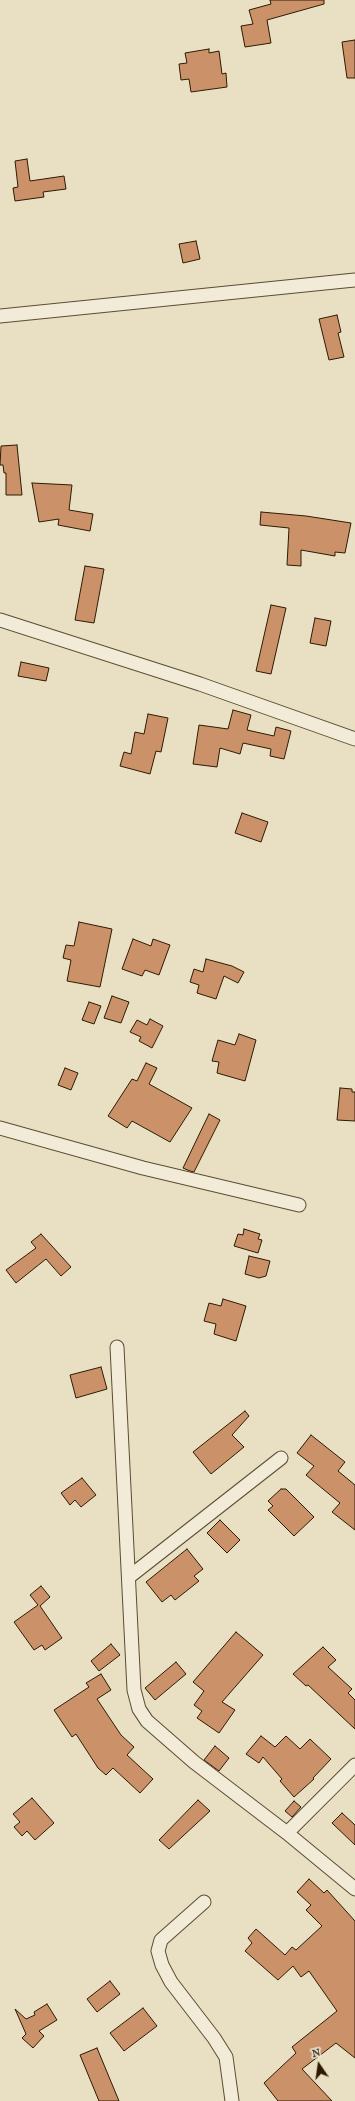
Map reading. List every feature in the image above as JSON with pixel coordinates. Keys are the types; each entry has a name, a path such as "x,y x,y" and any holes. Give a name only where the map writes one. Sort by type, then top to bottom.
{"street":[{"path":"0,316 355,280"},
{"path":"0,620 200,684 355,739"},
{"path":"0,1128 143,1168 299,1204"},
{"path":"117,1347 134,1690 139,1709 147,1721 194,1762 287,1833 355,1889"},
{"path":"129,1578 281,1458"},
{"path":"287,1833 355,1765"},
{"path":"204,1902 161,1940 158,1951 162,1965 171,1982 214,2038 226,2057 232,2101"}],"building":[{"path":"270,0 324,0 324,4 267,20 271,43 245,47 241,26 253,24 249,10 271,4"},
{"path":"355,40 355,78 347,78 342,42"},
{"path":"209,49 209,53 219,51 222,74 226,73 227,87 191,92 189,79 181,80 179,64 187,63 185,53"},
{"path":"27,159 30,181 64,176 66,189 43,192 44,197 15,201 13,188 18,187 15,161"},
{"path":"196,241 200,259 183,263 179,244"},
{"path":"337,315 341,332 338,333 344,357 329,360 319,319"},
{"path":"17,445 22,495 6,495 6,473 4,473 3,465 0,465 1,446"},
{"path":"32,483 72,485 69,510 93,514 90,531 58,525 59,519 39,522"},
{"path":"261,512 306,516 351,523 345,553 335,552 335,556 301,550 301,566 287,565 289,528 260,525"},
{"path":"85,566 104,569 94,623 75,620"},
{"path":"271,605 286,608 271,674 256,671"},
{"path":"315,618 331,621 326,646 310,643"},
{"path":"21,662 49,668 46,681 18,676"},
{"path":"233,710 251,715 247,730 274,736 276,727 291,731 284,759 270,756 271,749 243,743 240,754 220,748 217,767 193,764 199,725 228,729"},
{"path":"148,714 168,718 161,752 156,751 150,774 120,766 124,752 131,754 135,732 144,734"},
{"path":"242,813 268,822 261,842 235,833"},
{"path":"79,922 112,929 100,987 67,981 71,960 63,958 66,945 74,946"},
{"path":"133,939 151,946 153,939 170,945 159,975 145,970 142,976 122,969"},
{"path":"206,959 232,966 244,972 238,983 224,976 216,999 197,993 199,985 190,982 194,969 203,972"},
{"path":"112,996 129,1002 121,1023 104,1018"},
{"path":"89,1002 101,1006 94,1024 82,1020"},
{"path":"150,1019 163,1026 152,1048 139,1041 141,1037 130,1032 137,1020 147,1025"},
{"path":"239,1034 256,1040 245,1081 217,1073 219,1062 212,1061 218,1040 235,1045"},
{"path":"146,1063 157,1068 149,1084 192,1108 170,1142 132,1121 127,1128 108,1116 132,1079 137,1081"},
{"path":"65,1068 78,1073 71,1090 58,1085"},
{"path":"340,1088 352,1089 352,1092 355,1092 355,1121 337,1120"},
{"path":"209,1114 220,1120 194,1172 190,1171 183,1168"},
{"path":"244,1229 260,1234 258,1239 262,1240 258,1253 234,1246 238,1234 243,1235"},
{"path":"41,1234 71,1267 61,1276 46,1259 16,1283 6,1270 36,1248 31,1242"},
{"path":"249,1256 270,1261 266,1276 259,1278 245,1274"},
{"path":"223,1299 246,1306 236,1341 214,1334 216,1324 204,1321 209,1303 221,1306"},
{"path":"101,1367 107,1389 76,1398 70,1375"},
{"path":"245,1411 249,1416 232,1435 244,1447 211,1474 193,1452"},
{"path":"311,1435 345,1462 338,1471 355,1485 355,1530 332,1512 340,1503 306,1475 314,1466 297,1453"},
{"path":"82,1478 96,1495 81,1507 75,1500 70,1505 61,1493"},
{"path":"281,1489 286,1489 314,1517 294,1536 268,1510 273,1506 268,1501"},
{"path":"220,1520 240,1540 227,1553 207,1533"},
{"path":"187,1549 203,1569 194,1576 199,1581 175,1600 171,1595 162,1602 146,1582"},
{"path":"41,1586 50,1597 40,1606 62,1638 45,1650 42,1645 34,1650 14,1622 38,1605 30,1595"},
{"path":"236,1632 263,1655 222,1702 235,1710 219,1733 197,1718 202,1711 194,1705 204,1691 193,1682"},
{"path":"111,1644 120,1655 99,1671 91,1661"},
{"path":"323,1647 336,1660 328,1667 352,1689 348,1693 355,1700 355,1729 308,1685 306,1686 293,1674"},
{"path":"176,1662 186,1674 155,1700 145,1688"},
{"path":"101,1674 111,1690 97,1699 121,1735 134,1747 127,1755 153,1779 140,1793 113,1768 106,1775 98,1768 76,1734 72,1737 54,1710 89,1687 86,1683"},
{"path":"261,1736 275,1747 286,1736 300,1749 310,1739 331,1759 313,1778 314,1779 294,1797 280,1781 282,1779 263,1757 259,1763 246,1754"},
{"path":"215,1746 229,1758 219,1771 204,1760"},
{"path":"32,1798 54,1823 35,1840 27,1831 22,1836 14,1827 20,1822 13,1814"},
{"path":"198,1800 210,1811 169,1849 159,1840"},
{"path":"294,1801 301,1807 292,1817 285,1811"},
{"path":"342,1813 355,1825 355,1845 332,1823"},
{"path":"309,1879 324,1893 327,1890 355,1921 355,2058 336,2043 302,2069 332,2101 278,2101 264,2083 296,2053 292,2047 337,2011 309,1971 301,1977 293,1966 278,1980 245,1951 252,1943 248,1938 256,1929 285,1955 292,1947 296,1950 322,1926 306,1910 311,1905 297,1892"},
{"path":"110,1981 120,1994 97,2012 87,1999"},
{"path":"47,2004 57,2020 39,2031 44,2036 33,2048 22,2038 26,2034 15,2009 26,2019 35,2015 34,2012"},
{"path":"143,2008 157,2026 124,2051 110,2033"},
{"path":"97,2048 119,2101 99,2101 80,2055"}]}
